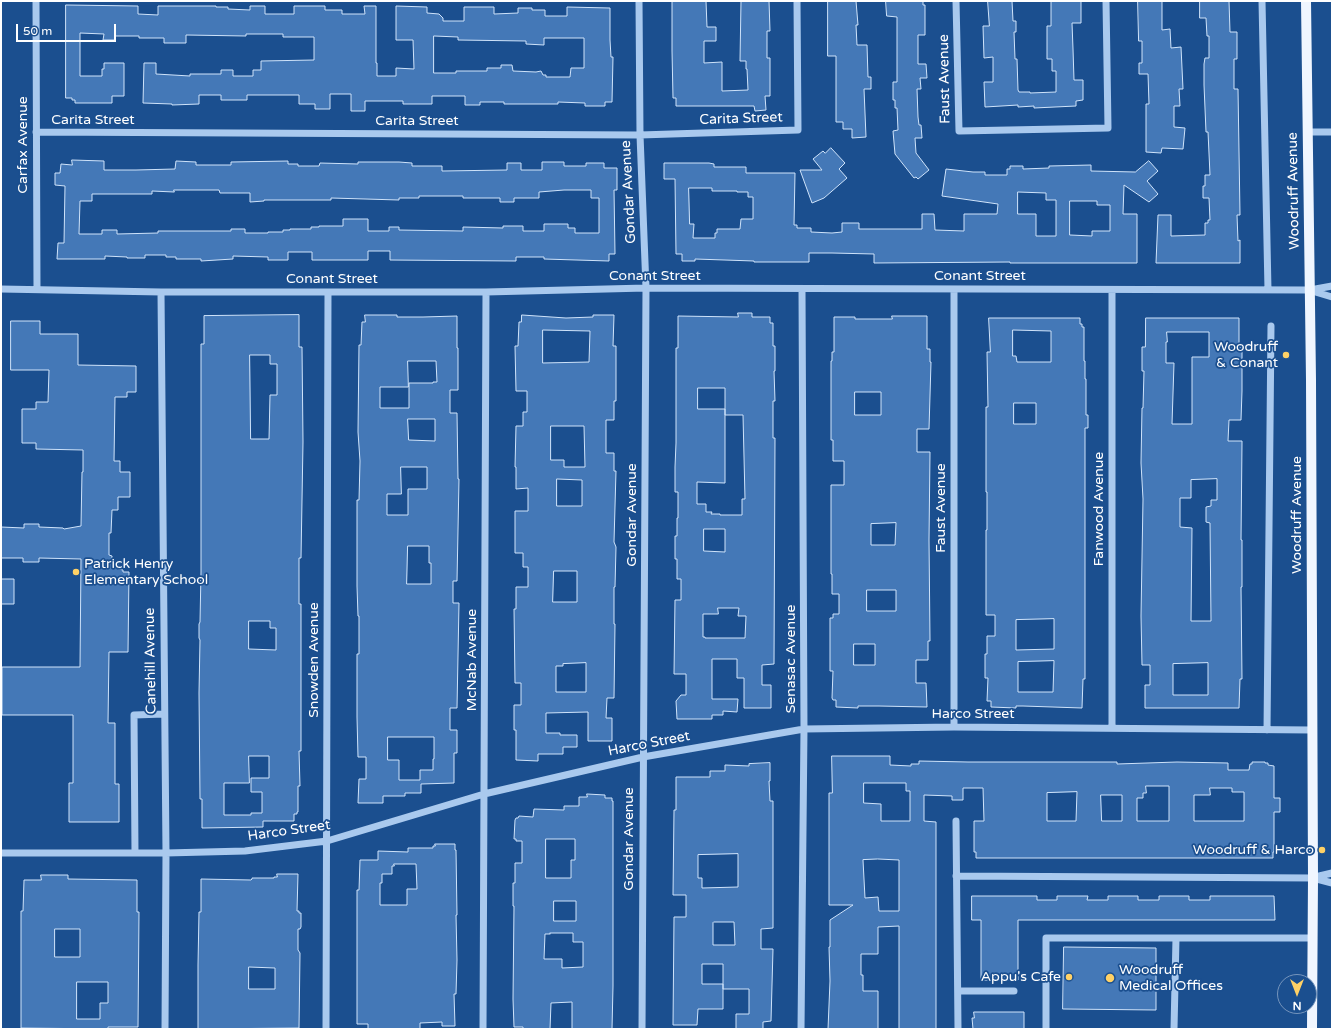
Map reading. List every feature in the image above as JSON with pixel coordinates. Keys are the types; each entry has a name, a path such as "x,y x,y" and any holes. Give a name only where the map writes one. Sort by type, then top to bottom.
{"main road":[{"name":"Woodruff Avenue","path":"1306,1 1310,290 1312,1029"}],"street":[{"name":"Carfax Avenue","path":"36,1 36,289"},
{"name":"Gondar Avenue","path":"639,1 640,134 646,288 642,1029"},
{"name":"Carita Street","path":"36,132 640,134 798,130 797,1"},
{"name":"Faust Avenue","path":"956,1 959,131 1108,128 1106,1"},
{"name":"Woodruff Avenue","path":"1262,1 1268,290"},
{"path":"1308,132 1332,132"},
{"name":"Conant Street","path":"1,289 161,292 486,292 646,288 1310,290 1332,286"},
{"name":"Senasac Avenue","path":"801,1029 804,728 802,289"},
{"name":"Faust Avenue","path":"954,289 954,727"},
{"name":"Fanwood Avenue","path":"1112,290 1112,728"},
{"name":"Conant Street","path":"1310,290 1332,297"},
{"name":"Canehill Avenue","path":"161,292 166,853 165,1029"},
{"name":"Snowden Avenue","path":"326,1029 328,292"},
{"name":"McNab Avenue","path":"483,1029 486,292"},
{"name":"Woodruff Avenue","path":"1267,730 1271,326"},
{"path":"136,853 134,715 164,714"},
{"name":"Harco Street","path":"1,853 166,853 245,851 327,842 484,794 643,757 804,728 954,727 1312,730"},
{"path":"956,821 958,1029"},
{"path":"1312,878 1332,873"},
{"path":"956,876 1312,878 1332,883"},
{"path":"1046,1029 1046,938 1312,938"},
{"path":"1174,1029 1176,938"},
{"path":"958,990 1014,991"}],"building":[{"path":"706,1 707,27 716,27 716,41 704,41 704,63 722,62 722,91 748,90 746,61 740,61 741,1 769,1 770,31 767,31 767,58 770,58 770,96 765,96 766,110 755,111 754,106 676,106 676,98 673,98 672,51 672,2"},
{"path":"828,1 856,1 858,25 856,25 857,45 867,45 868,77 871,77 871,89 864,89 866,137 852,138 852,129 843,129 843,122 836,122 836,56 828,56"},
{"path":"886,1 923,1 923,5 925,5 925,35 918,35 918,64 926,64 927,78 920,78 921,89 917,89 918,117 919,125 921,125 922,138 915,138 916,153 929,170 918,179 916,177 914,178 895,154 893,131 898,130 897,108 895,108 895,100 893,100 893,82 897,82 897,17 887,16"},
{"path":"988,1 1012,1 1013,21 1016,21 1016,32 1014,32 1018,90 1019,92 1030,93 1056,92 1056,71 1052,71 1052,59 1047,59 1047,26 1051,26 1051,1 1081,1 1081,23 1072,23 1074,80 1083,80 1083,100 1076,101 1076,106 1034,108 1034,106 1018,107 1018,105 985,107 984,82 993,82 993,57 984,58 983,26 989,26"},
{"path":"1138,1 1162,1 1162,30 1170,29 1171,48 1181,47 1183,89 1179,89 1180,106 1174,106 1174,127 1185,128 1183,149 1162,148 1161,153 1146,152 1146,104 1149,104 1148,74 1139,74 1139,63 1142,63 1142,41 1139,41"},
{"path":"1200,1 1229,1 1230,32 1237,32 1237,59 1234,59 1234,89 1238,89 1240,215 1237,215 1238,241 1240,240 1240,263 1156,263 1158,215 1171,215 1171,236 1205,235 1205,223 1208,223 1208,220 1210,220 1209,198 1203,198 1205,175 1210,175 1204,85 1205,58 1209,58 1209,36 1207,36 1206,18 1200,18"},
{"path":"66,5 138,6 138,14 158,15 158,6 216,6 228,7 228,9 250,10 250,6 265,6 265,14 294,14 294,6 325,6 325,10 342,10 342,14 365,14 364,6 376,6 377,76 396,76 396,68 414,69 413,40 396,40 396,6 427,7 427,13 439,14 443,18 443,21 464,21 464,7 494,7 494,14 518,13 518,8 532,8 532,10 545,10 545,16 567,16 567,7 610,8 611,57 613,57 612,102 605,102 605,106 585,106 585,103 558,102 558,104 504,104 504,102 480,102 480,105 465,105 465,96 432,96 432,104 403,104 403,101 365,101 365,111 351,111 351,94 330,94 330,109 315,109 315,104 299,104 299,95 247,95 247,100 221,100 221,95 199,95 199,104 172,105 143,103 144,63 156,63 156,74 190,76 190,74 221,74 221,70 233,70 233,76 253,76 253,70 261,70 261,61 314,60 314,37 283,37 283,34 246,34 246,36 186,35 186,43 164,43 164,38 115,36 115,40 103,40 104,34 80,33 80,76 102,76 104,63 124,63 124,96 112,96 112,103 75,103 75,100 72,100 72,98 66,98","holes":["434,36 458,37 458,40 526,41 526,44 544,45 544,38 584,38 584,68 571,68 570,77 546,77 546,75 543,75 541,71 513,71 512,65 501,65 501,68 487,68 487,71 434,73"]},
{"path":"831,148 845,163 839,169 847,178 824,198 812,203 800,170 822,170 813,159 823,151 825,153"},
{"path":"72,160 104,161 104,170 136,170 175,169 176,161 196,162 196,165 231,165 231,162 288,161 288,164 298,164 298,166 319,166 320,163 358,164 358,162 399,162 412,163 412,166 442,166 442,171 507,170 507,163 521,163 521,170 542,170 542,162 564,162 564,166 586,166 586,163 604,163 604,168 617,168 617,190 614,190 615,254 609,254 609,261 544,259 544,257 516,257 516,261 390,260 390,251 368,251 368,260 312,260 312,252 288,252 288,260 268,260 268,257 233,256 233,259 201,261 201,259 176,259 176,257 166,257 166,255 145,255 145,258 105,256 105,259 57,259 58,243 64,243 65,186 55,185 55,173 60,173 61,164 72,165","holes":["174,190 219,190 220,193 250,193 250,202 264,200 331,200 331,198 399,200 399,198 419,198 419,196 500,198 500,202 514,202 514,198 539,198 539,192 591,190 591,198 599,198 599,233 575,233 575,228 568,228 568,224 544,224 544,231 523,231 523,226 503,226 503,228 463,227 463,231 399,230 399,227 389,227 389,231 368,231 368,219 343,219 343,226 319,226 311,227 311,229 290,229 283,230 283,232 268,233 245,233 245,229 231,229 231,231 158,231 158,233 117,234 117,230 102,230 102,234 79,234 80,201 92,201 92,194 152,194 152,191 174,192"]},
{"path":"1149,161 1158,171 1147,181 1158,194 1149,202 1124,185 1123,214 1137,214 1137,263 874,263 874,254 832,253 809,253 809,262 754,262 695,259 695,261 682,261 682,254 676,254 675,179 664,179 664,163 709,163 714,164 714,167 746,167 746,173 795,173 794,225 797,225 797,228 811,228 811,232 832,233 842,232 842,223 859,223 859,229 922,229 922,214 934,214 935,230 964,231 964,214 997,214 998,204 942,196 946,169 985,172 985,175 1007,175 1007,169 1010,169 1010,166 1023,166 1023,169 1049,168 1049,166 1091,165 1091,171 1135,172","holes":["689,188 712,188 712,191 748,192 748,197 753,197 753,219 741,219 740,229 717,229 715,238 693,238 694,224 690,224","1018,192 1046,193 1046,200 1056,200 1056,236 1036,236 1036,214 1018,214","1070,201 1097,201 1097,205 1110,205 1110,231 1092,231 1092,236 1070,235"]},
{"path":"738,313 752,313 752,317 770,317 770,323 773,323 773,346 775,346 775,401 773,401 773,438 775,438 774,664 762,665 762,685 771,685 771,708 744,708 744,678 737,678 737,659 712,659 712,699 738,699 737,712 723,711 723,715 712,715 712,719 677,719 676,701 681,695 686,695 686,674 674,674 675,600 681,600 681,579 677,579 677,559 675,559 675,536 677,536 678,518 678,492 675,492 675,467 676,348 678,348 678,316 738,317","holes":["698,388 725,388 725,409 698,409","725,415 743,415 745,499 742,499 742,515 711,514 712,512 706,512 706,504 697,504 697,482 725,483","704,529 725,529 725,552 704,551","718,608 739,608 738,616 746,616 745,638 703,637 703,614 718,614"]},
{"path":"299,315 299,347 302,347 303,442 301,558 299,558 299,604 301,604 300,786 298,786 298,812 297,814 294,814 294,821 263,821 263,827 202,828 202,799 200,799 199,624 201,572 201,344 204,344 204,316","holes":["250,355 270,355 270,364 277,364 277,395 270,395 269,439 251,439","249,621 270,621 270,628 276,628 276,650 249,649","249,756 269,756 269,778 251,778 251,792 262,792 262,813 251,813 251,815 224,815 224,783 249,783"]},
{"path":"365,315 397,315 397,317 457,316 458,390 450,390 450,413 457,413 459,479 457,581 453,581 453,603 459,603 457,708 450,708 450,730 457,730 457,753 454,753 454,783 421,784 421,793 405,793 405,796 383,796 383,803 358,803 359,779 366,779 366,757 358,757 357,717 357,654 359,654 357,500 359,500 360,461 358,432 359,345 361,345 362,322 365,322","holes":["408,361 436,361 437,382 409,383 409,408 380,408 380,387 408,387","408,419 435,419 435,441 409,440","401,467 427,467 427,489 408,489 408,515 387,515 387,494 401,494","408,546 429,546 431,584 407,584","388,737 434,737 433,770 420,770 420,780 399,780 399,760 388,760"]},
{"path":"522,315 566,318 593,317 593,315 614,315 613,346 616,346 616,401 614,401 614,420 606,420 606,453 614,453 614,471 616,471 614,542 616,547 614,587 614,698 607,698 606,718 612,718 612,741 588,741 588,712 546,713 546,733 577,735 577,747 563,747 563,754 538,754 538,761 516,760 516,730 514,730 514,705 521,705 521,683 515,683 514,609 516,609 516,587 528,587 528,567 523,567 523,553 515,553 515,511 528,511 528,488 516,489 515,467 516,426 523,426 523,412 527,412 527,391 516,391 515,346 518,346 519,322 521,322","holes":["543,330 590,331 589,362 543,363","551,426 584,426 585,467 564,467 564,460 551,460","557,479 582,480 582,506 557,506","554,571 577,571 577,602 553,602","586,663 586,692 556,692 556,666 563,666 563,664"]},
{"path":"892,316 927,316 927,349 930,349 929,429 917,429 917,452 930,452 930,641 928,641 928,660 916,660 916,683 926,683 927,707 836,707 836,700 833,700 832,698 833,671 830,671 830,618 833,618 833,614 839,614 839,594 832,594 831,485 844,485 844,461 833,461 833,440 831,440 831,361 832,352 834,352 834,317 855,317 855,319 892,319","holes":["855,392 881,392 881,415 855,415","896,523 895,545 871,545 871,524","867,590 896,590 896,611 867,611","854,644 875,644 875,665 854,665"]},
{"path":"989,318 1080,318 1080,324 1084,327 1086,415 1088,415 1088,428 1085,428 1085,679 1083,679 1082,708 1023,706 1016,706 1016,708 991,707 991,701 987,701 988,678 985,678 985,654 987,654 987,636 995,636 995,615 986,615 986,407 988,407 987,352 990,352","holes":["1013,330 1051,331 1051,362 1017,362 1016,356 1013,356","1014,403 1036,403 1036,424 1014,424","1054,619 1054,649 1016,650 1016,620","1054,661 1053,692 1018,692 1018,662"]},
{"path":"1146,318 1239,318 1239,347 1242,347 1241,420 1229,420 1228,441 1242,441 1242,679 1240,679 1239,708 1145,708 1145,685 1150,685 1150,665 1142,665 1141,616 1143,499 1141,463 1144,371 1142,371 1142,347 1145,347","holes":["1167,332 1209,332 1209,357 1192,357 1192,424 1172,424 1174,363 1166,363","1217,479 1217,500 1211,500 1211,506 1206,507 1206,522 1210,523 1211,621 1191,621 1192,528 1180,527 1180,498 1191,498 1191,480","1208,663 1208,695 1173,695 1173,664"]},
{"path":"11,321 40,321 40,334 78,334 78,365 136,366 136,392 127,392 127,397 115,397 114,461 120,461 120,472 130,472 130,497 118,497 118,510 112,510 111,533 109,533 109,555 112,556 112,561 118,562 118,569 123,570 123,572 129,572 128,652 109,652 108,723 115,723 115,784 119,784 119,822 69,822 69,783 73,783 73,715 2,715 2,667 80,667 81,559 39,558 39,562 23,562 23,558 1,558 1,527 24,528 24,524 39,524 39,527 64,529 81,526 83,450 36,449 36,443 22,443 22,409 36,409 36,402 48,402 49,370 11,370"},
{"path":"1,579 14,579 14,604 1,604"},
{"path":"832,756 890,756 890,765 911,766 911,764 919,764 919,761 1117,762 1117,764 1177,762 1228,763 1228,770 1249,770 1252,762 1265,762 1268,763 1268,765 1274,766 1274,798 1280,798 1280,812 1274,812 1273,858 976,858 976,852 974,852 974,821 984,821 983,788 963,788 963,800 952,800 952,796 924,795 924,821 936,822 936,1029 899,1029 899,926 878,927 878,954 861,954 863,991 878,991 878,1029 828,1029 830,920 853,905 829,905 829,793 832,793","holes":["864,783 906,783 906,791 910,791 910,821 881,821 881,804 864,803","1146,786 1169,786 1169,821 1137,821 1137,798 1143,798 1143,793 1146,793","1210,788 1232,788 1232,792 1244,792 1244,821 1194,821 1194,795 1210,795","1077,792 1076,821 1047,821 1047,793","1101,795 1122,795 1122,821 1102,821","863,860 899,860 899,911 879,911 878,897 865,898"]},
{"path":"770,763 770,801 773,801 773,928 761,929 761,949 773,949 771,1021 763,1022 763,1029 736,1029 736,1014 749,1014 749,989 723,989 723,1009 698,1009 697,1025 673,1025 674,917 686,917 686,895 673,895 676,777 710,777 710,771 725,771 725,765 749,766 749,764","holes":["738,854 738,887 702,888 702,878 698,878 698,855","714,922 734,922 735,945 713,945","702,964 723,964 723,984 702,984"]},
{"path":"587,794 605,795 605,798 612,798 613,801 612,1029 572,1029 572,1002 551,1003 550,1029 523,1029 523,1027 514,1027 513,883 515,883 515,863 522,863 522,841 516,841 516,839 514,839 515,820 519,816 533,817 534,809 564,810 564,806 579,806 579,797 587,797","holes":["546,839 575,839 575,860 571,860 571,878 546,878","554,901 576,901 576,921 554,921","573,933 573,942 583,942 583,967 562,968 562,959 544,959 545,934"]},
{"path":"435,844 455,844 456,850 457,960 456,994 454,994 455,1026 442,1026 442,1022 420,1023 420,1029 368,1029 368,1024 357,1024 357,890 359,890 360,860 378,860 378,851 408,852 408,848 433,848 433,846 435,846","holes":["394,864 416,864 417,889 407,889 407,905 380,905 380,883 382,883 382,874 392,874 392,866 394,866"]},
{"path":"277,874 298,874 297,911 301,913 301,927 298,929 298,950 300,953 299,1028 198,1029 199,912 201,912 201,879 251,880 252,878 277,877","holes":["249,967 275,968 275,989 249,989"]},
{"path":"41,875 68,875 68,879 137,880 137,912 139,912 138,1027 108,1027 108,1029 21,1028 21,911 23,911 24,880 41,880","holes":["55,929 80,929 80,957 55,957","77,982 108,982 108,1003 100,1003 100,1019 77,1019"]},
{"path":"972,896 1037,896 1037,900 1057,900 1057,896 1088,896 1087,900 1108,900 1108,896 1138,896 1138,900 1159,900 1159,896 1189,896 1189,900 1210,900 1210,896 1274,896 1275,920 1018,920 1018,980 984,980 981,979 981,920 972,920"},
{"name":"Woodruff Medical Offices","path":"1064,947 1156,948 1156,1010 1063,1009"},
{"path":"974,1012 1024,1012 1024,1029 973,1029 972,1018 974,1018"}],"place":[{"name":"Woodruff & Conant","path":"1286,355"},
{"name":"Patrick Henry Elementary School","path":"76,572"},
{"name":"Woodruff & Harco","path":"1322,850"},
{"name":"Appu's Cafe","path":"1069,977"},
{"name":"Woodruff Medical Offices","path":"1110,978"}]}
